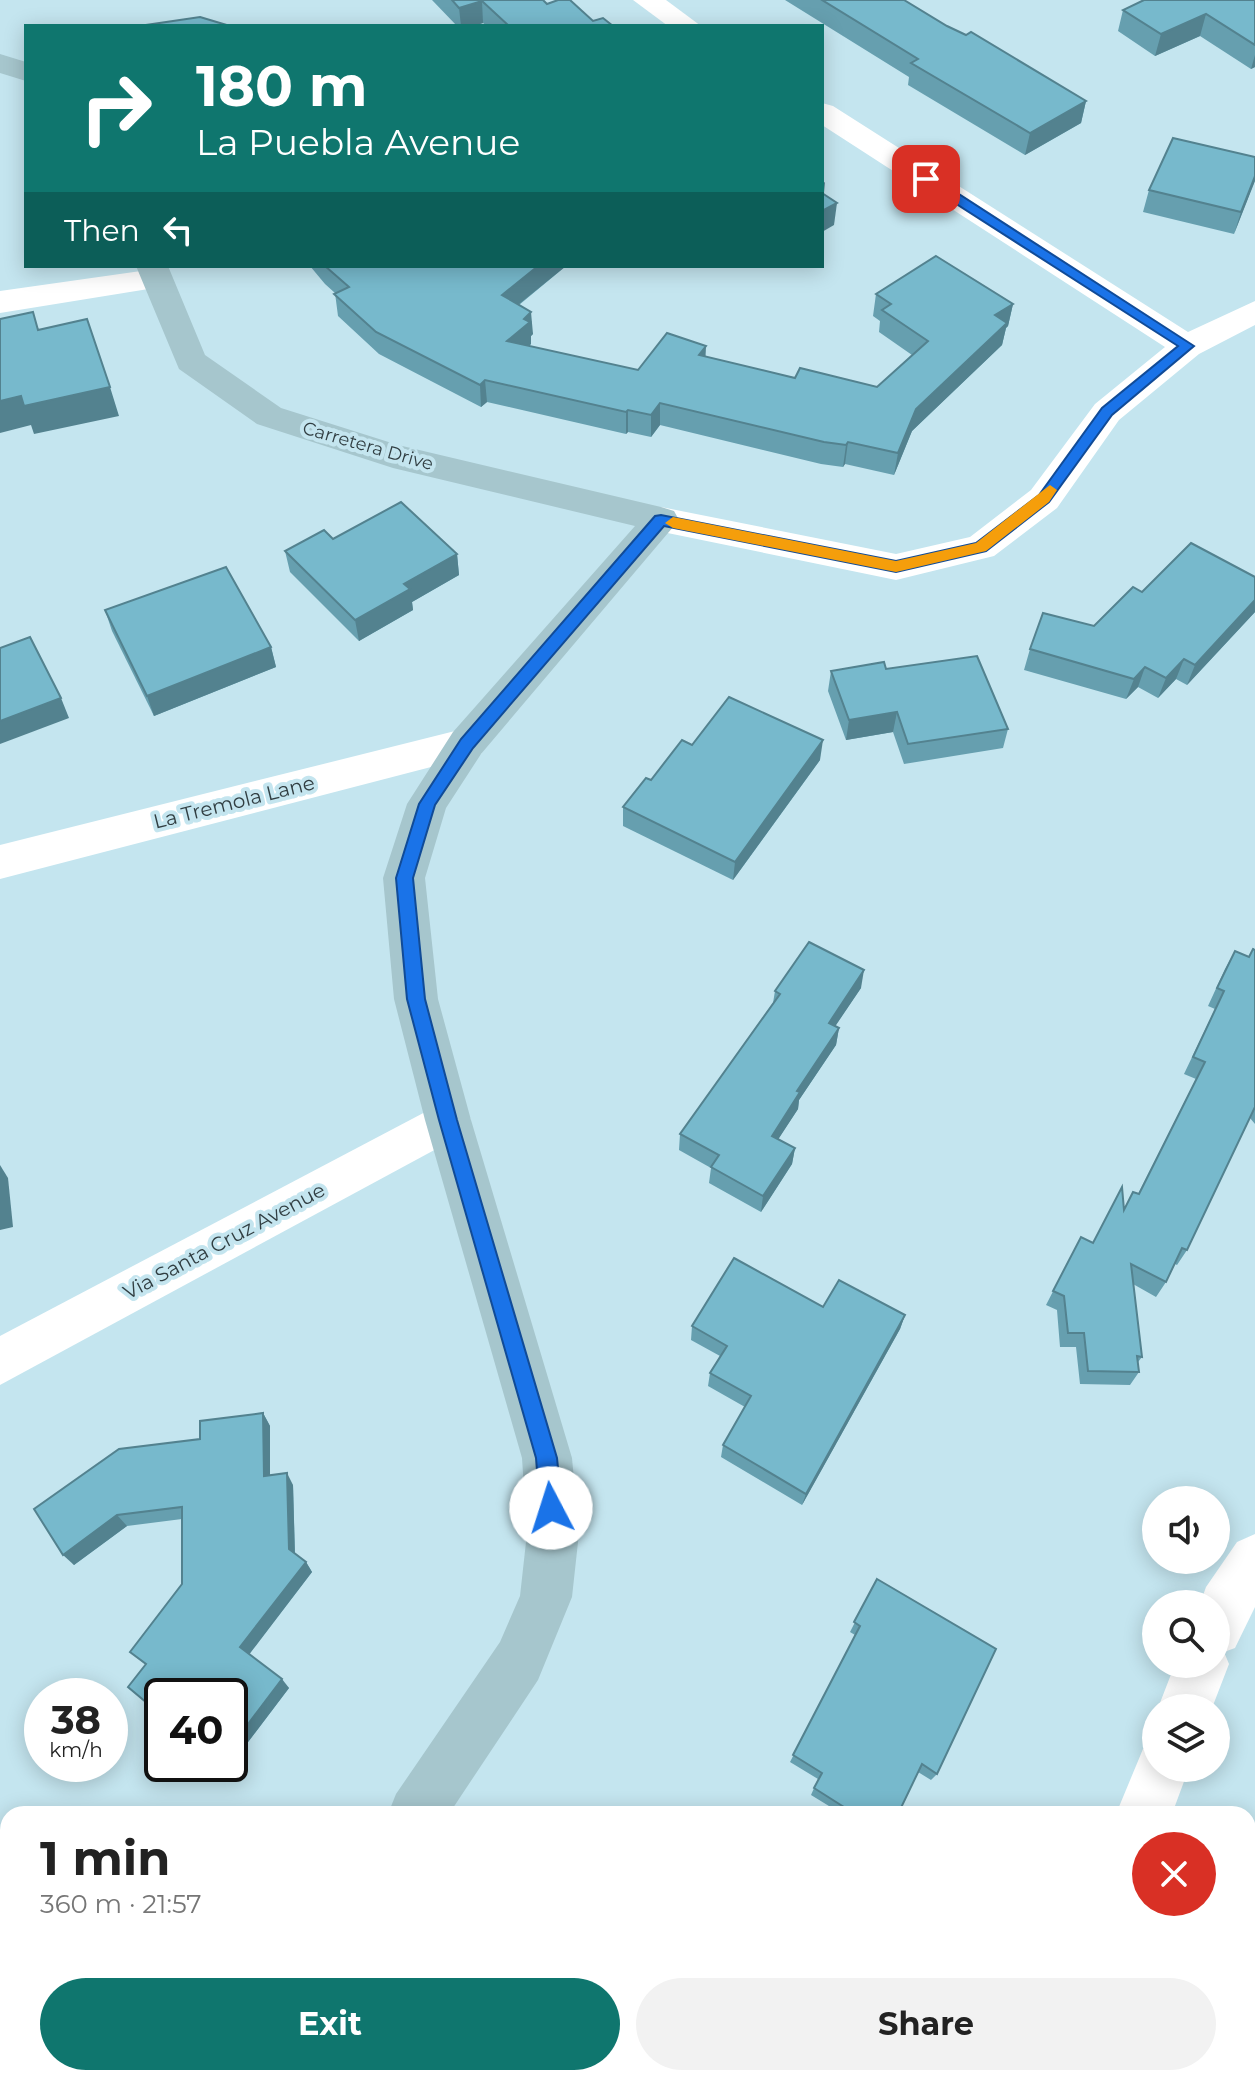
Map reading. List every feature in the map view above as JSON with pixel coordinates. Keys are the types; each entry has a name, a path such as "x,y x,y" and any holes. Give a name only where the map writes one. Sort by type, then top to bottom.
{"street":[{"path":"647,0 684,24"},
{"path":"0,63 24,71"},
{"path":"824,113 1187,346"},
{"path":"0,302 154,272"},
{"name":"Carretera Drive","path":"154,272 191,361 269,416 393,456 661,520"},
{"path":"422,1806 519,1661 546,1597 553,1533 547,1458 448,1120 416,999 404,878 427,804 467,743 661,520 896,567 981,547 1044,499 1107,412 1187,346 1255,312"},
{"name":"La Tremola Lane","path":"0,862 467,743"},
{"name":"Via Santa Cruz Avenue","path":"0,1362 448,1120"},
{"path":"1230,1598 1255,1560"},
{"path":"1147,1806 1157,1782"}],"building":[{"path":"452,0 543,0 547,4 570,0 593,21 603,18 610,24 507,24 482,1 459,8"},
{"path":"822,0 904,0 947,26 966,35 971,32 1086,101 1030,133 911,63 918,59"},
{"path":"1144,0 1255,0 1255,45 1206,14 1161,34 1123,10"},
{"path":"200,17 223,24 153,24"},
{"path":"1173,138 1255,157 1255,176 1241,212 1149,190"},
{"path":"824,194 837,203 824,210"},
{"path":"936,256 1013,304 995,315 1007,323 916,409 898,453 848,442 846,445 824,442 660,403 651,415 485,380 480,385 376,332 334,294 349,287 327,268 536,268 502,295 531,312 524,319 530,322 507,341 638,370 667,333 706,346 699,355 795,378 800,368 877,387 928,341 882,310 891,304 876,294"},
{"path":"33,312 38,330 87,319 110,387 24,406 21,396 0,401 0,319"},
{"path":"401,502 457,554 404,584 410,589 355,620 285,551 324,530 333,539"},
{"path":"1191,543 1255,577 1255,600 1195,665 1184,659 1166,678 1145,667 1134,679 1030,649 1043,613 1094,626 1133,587 1142,592"},
{"path":"226,567 271,647 147,696 105,610"},
{"path":"30,637 61,698 0,721 0,648"},
{"path":"977,656 1008,729 908,744 897,712 849,720 831,671 884,662 886,669"},
{"path":"729,697 823,740 735,862 623,807 646,778 651,780 682,740 692,745"},
{"path":"809,942 864,970 829,1023 839,1028 797,1091 800,1092 772,1136 795,1148 763,1196 711,1167 719,1155 680,1134 780,994 775,991"},
{"path":"1253,949 1255,1107 1187,1250 1182,1248 1166,1282 1131,1264 1142,1357 1137,1356 1139,1372 1088,1371 1084,1333 1068,1333 1064,1296 1053,1291 1081,1237 1093,1243 1122,1187 1124,1210 1133,1192 1139,1194 1205,1062 1193,1057 1224,991 1217,988 1235,951 1249,957"},
{"path":"734,1258 823,1307 839,1280 905,1315 806,1494 723,1445 751,1396 710,1373 727,1346 692,1326"},
{"path":"263,1413 264,1476 287,1473 289,1549 306,1562 240,1647 282,1679 248,1724 248,1678 144,1678 144,1700 128,1687 146,1664 130,1652 182,1584 182,1507 117,1515 63,1555 34,1509 119,1449 200,1439 200,1421"},
{"path":"877,1579 996,1649 937,1774 922,1764 902,1806 842,1806 814,1788 822,1773 793,1755 860,1626 854,1622"}],"slow traffic":[{"path":"673,523 896,567 981,547 1044,499 1050,490"}],"route":[{"path":"551,1508 547,1458 448,1120 416,999 404,878 427,804 467,743 661,520 896,567 981,547 1044,499 1107,412 1187,346 926,179"}]}
